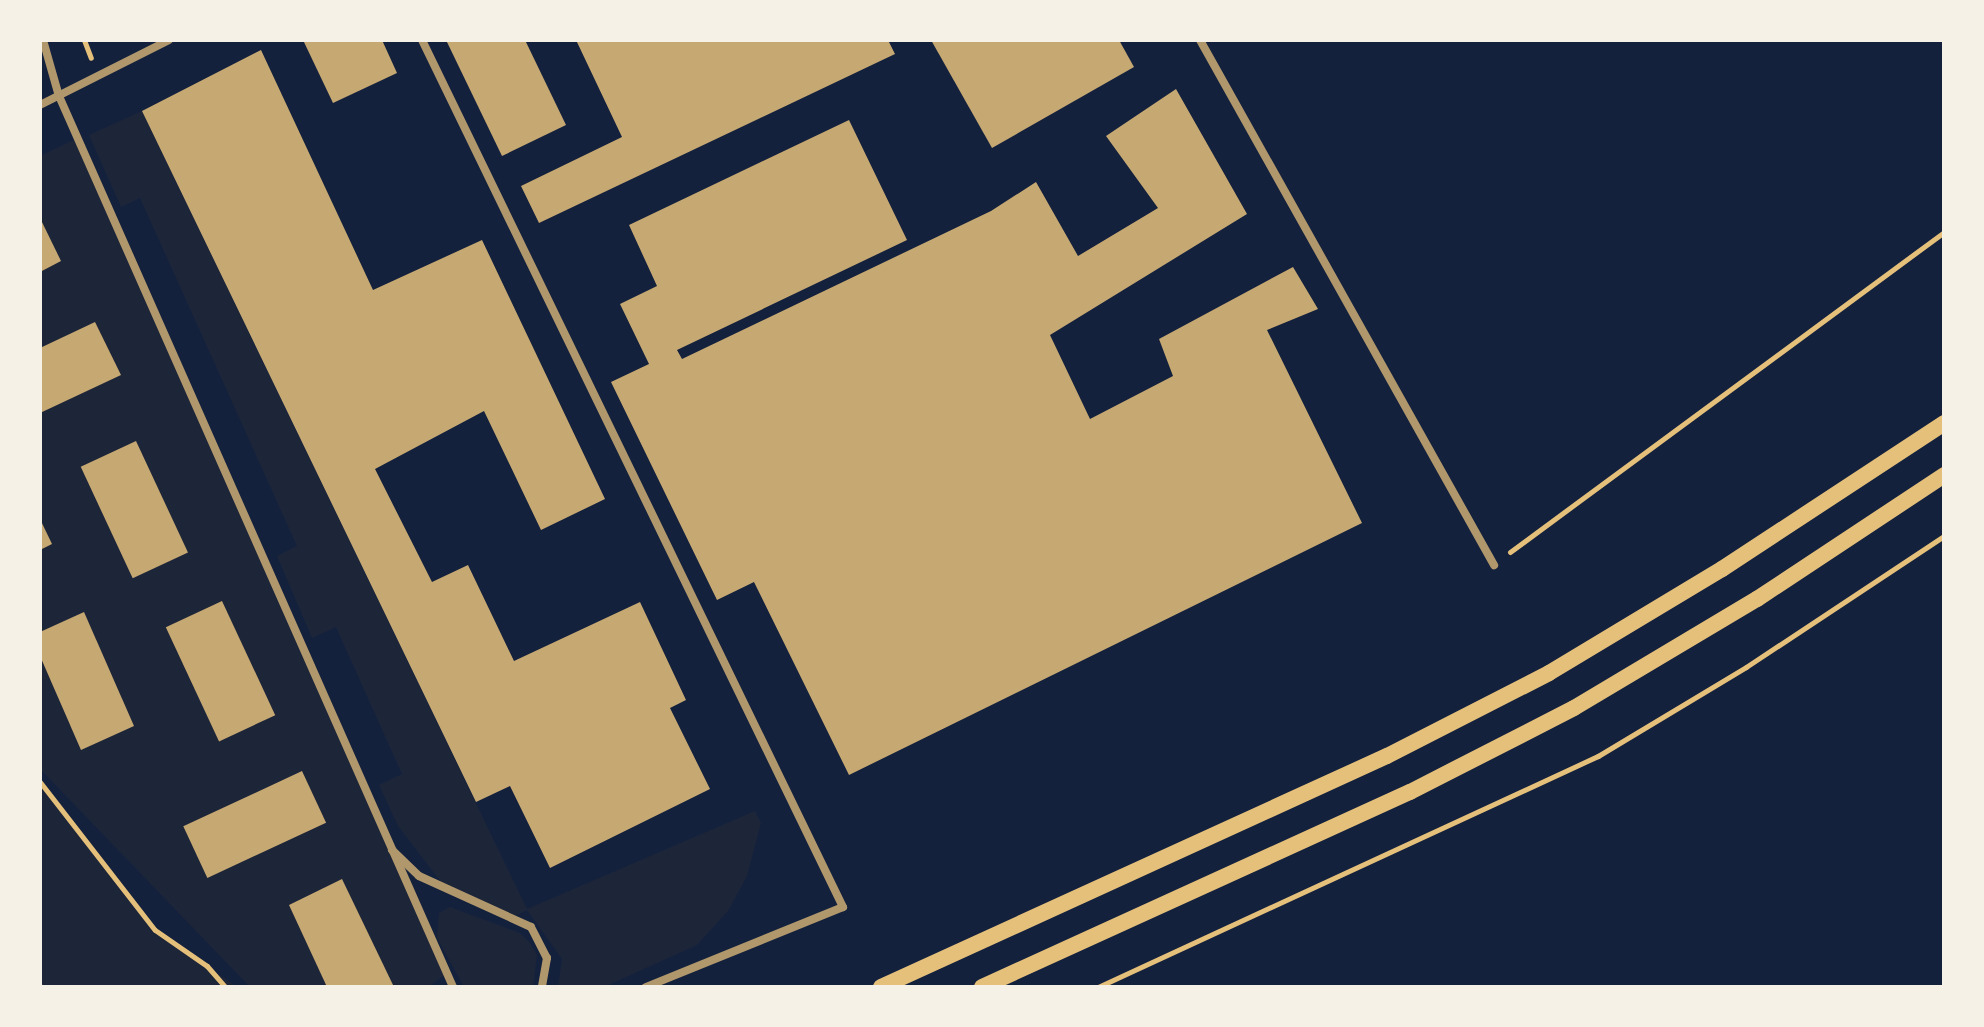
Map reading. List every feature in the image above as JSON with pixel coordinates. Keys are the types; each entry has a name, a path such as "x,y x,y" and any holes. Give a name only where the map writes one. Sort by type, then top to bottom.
{"main road":[{"path":"881,987 1387,756 1524,686 1722,569 1944,423"},
{"path":"982,987 1410,792 1574,708 1757,599 1944,475"}],"street":[{"path":"43,40 59,96 453,987"},
{"path":"40,105 169,40"},
{"path":"422,40 843,907 646,987"},
{"path":"1200,40 1494,565"},
{"path":"389,847 419,876 531,927 547,958 542,987"}],"path":[{"path":"1494,565 1944,232"},
{"path":"1098,987 1598,756 1746,667 1944,536"},
{"path":"40,782 155,930 207,966 225,987"}],"shaded area":[{"path":"142,111 527,909 755,811 761,823 747,876 728,911 697,945 604,987 558,987 562,959 527,910 511,918 444,886 398,826 379,785 402,774 336,627 312,638 277,556 297,546 140,198 121,207 89,135"},
{"path":"78,138 445,975 428,987 250,987 40,769 40,156"},
{"path":"40,782 155,930 237,987 40,987"},
{"path":"450,907 520,933 537,955 533,987 464,987 437,938 439,913"}],"building":[{"path":"303,40 382,40 397,73 333,103"},
{"path":"446,40 525,40 566,125 502,156"},
{"path":"576,40 888,40 895,54 539,223 521,186 622,137"},
{"path":"931,40 1119,40 1134,67 992,148"},
{"path":"261,50 373,290 482,240 605,499 541,530 484,411 375,469 432,582 468,565 514,661 640,602 686,700 670,708 710,789 550,868 510,786 476,802 142,111"},
{"path":"1176,89 1247,214 1050,335 1090,419 1173,376 1159,339 1293,267 1318,309 1267,330 1362,523 849,775 754,582 717,600 611,382 649,364 620,304 657,286 629,225 849,120 907,240 677,350 682,359 991,211 1036,182 1078,256 1158,208 1106,136"},
{"path":"40,218 61,261 40,272"},
{"path":"95,322 121,375 40,413 40,348"},
{"path":"136,441 188,552 133,578 81,467"},
{"path":"40,519 52,544 40,550"},
{"path":"222,601 275,715 219,741 166,627"},
{"path":"84,612 134,726 81,750 40,656 40,632"},
{"path":"302,771 326,823 207,878 183,826"},
{"path":"342,879 394,987 327,987 289,905"}]}
